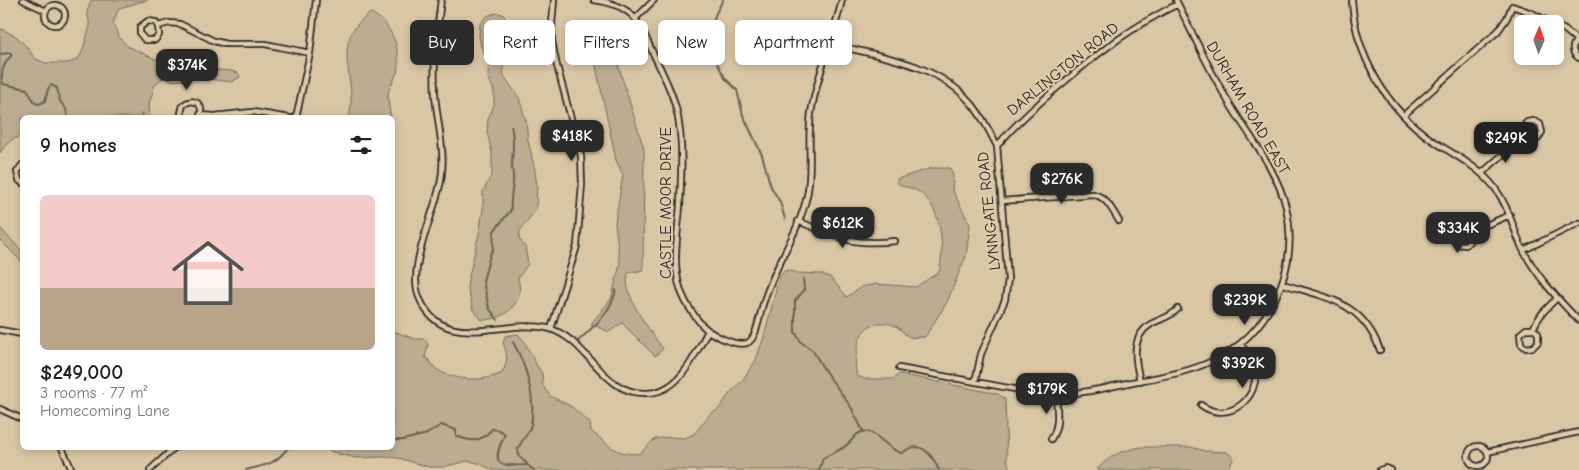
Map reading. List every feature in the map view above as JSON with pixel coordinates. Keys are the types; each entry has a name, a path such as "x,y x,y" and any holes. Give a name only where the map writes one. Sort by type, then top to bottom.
{"street":[{"path":"23,0 46,11"},
{"path":"297,115 310,53 316,0"},
{"path":"441,0 435,46 435,76 443,165 435,207 416,266 415,282 419,297 428,313 452,328 472,332 525,326 551,329 579,346 612,382 628,391 648,393 657,392 675,383 708,331"},
{"path":"551,329 577,246 582,184 581,156 552,41 554,0"},
{"path":"594,0 613,4 636,18 654,0"},
{"path":"836,20 842,0"},
{"path":"1352,0 1354,20 1369,66 1385,92 1404,115 1431,140 1482,173 1498,192 1510,215 1524,250 1538,275 1579,321"},
{"name":"DARLINGTON ROAD","path":"997,146 1025,115 1111,43 1177,2"},
{"name":"DURHAM ROAD EAST","path":"899,368 1056,395 1081,393 1140,381 1212,362 1240,344 1263,320 1278,295 1289,251 1286,207 1281,192 1265,161 1214,78 1177,2"},
{"path":"51,6 58,6 64,10 64,18 60,24 52,25 45,19 46,11 51,6"},
{"path":"1404,115 1498,31 1507,18 1512,6 1536,15"},
{"name":"CASTLE MOOR DRIVE","path":"636,18 670,92 679,122 681,158 676,254 677,283 681,295 688,306 708,331 738,344 748,343 752,340 755,336 758,319 769,286 798,221"},
{"path":"152,21 158,26 159,34 154,40 146,40 140,34 140,27 145,22 152,21"},
{"path":"158,26 165,23 174,23 220,42 265,44 310,53"},
{"path":"1564,29 1578,39 1572,50 1579,58"},
{"name":"LYNNGATE ROAD","path":"852,49 918,67 946,82 971,103 997,146 1008,268 1007,289 1002,310 981,354 975,382"},
{"path":"823,65 811,113 809,184 804,208 798,221 837,237 857,242 877,243 894,241"},
{"path":"183,115 181,109 189,101 198,103 202,111 200,115"},
{"path":"224,115 253,112 272,115"},
{"path":"1534,121 1541,126 1541,135 1538,139 1531,140 1524,136 1523,128 1527,122 1534,121"},
{"path":"1482,173 1524,136"},
{"path":"20,168 17,172 20,181"},
{"path":"1002,201 1093,194 1103,198 1108,203 1119,221"},
{"path":"1472,231 1510,215"},
{"path":"1524,250 1579,223"},
{"path":"1467,226 1472,231 1472,238 1466,245 1457,244 1453,234 1458,227 1467,226"},
{"path":"1282,284 1350,308 1369,327 1380,350"},
{"path":"1533,329 1540,316 1557,298"},
{"path":"1140,381 1135,355 1140,335 1151,324 1172,316 1178,309"},
{"path":"1526,329 1533,329 1538,333 1538,342 1533,347 1526,348 1520,341 1520,334 1526,329"},
{"path":"0,330 20,334"},
{"path":"1201,405 1210,411 1223,412 1236,409 1247,400 1255,382 1255,368 1250,355 1240,344"},
{"path":"1051,438 1055,434 1057,422 1056,395"},
{"path":"0,409 20,418"},
{"path":"1487,452 1579,432"},
{"path":"1476,446 1484,448 1487,452 1487,459 1480,466 1474,465 1468,459 1470,450 1476,446"},
{"path":"63,450 72,470"},
{"path":"150,470 172,450"},
{"path":"1380,470 1386,468 1391,470"}],"shaded area":[{"path":"91,0 148,0 119,8 113,23 120,38 127,46 162,62 191,68 232,71 238,73 240,77 231,82 201,78 174,81 165,78 161,79 155,85 149,104 150,115 20,115 20,137 15,138 0,153 0,28 17,37 28,48 34,58 45,63 68,63 78,59 82,52 90,26 87,12"},
{"path":"371,13 385,24 394,38 397,47 398,65 397,73 388,94 391,115 349,115 351,102 347,48 350,36 358,24"},
{"path":"495,13 503,14 506,20 484,20 484,52 479,36 480,24 487,16"},
{"path":"489,65 503,65 504,76 519,98 526,121 537,187 536,209 520,231 519,239 525,247 528,264 518,278 519,295 512,308 506,313 499,317 482,320 473,310 467,285 479,234 483,209 483,192 492,174 492,152 487,132 488,119 494,105 494,91 488,76"},
{"path":"596,65 618,65 644,149 643,270 628,273 627,282 638,312 663,349 655,356 622,323 609,332 591,324 611,299 620,265 615,223 623,175 616,160"},
{"path":"932,168 950,168 953,175 952,189 970,225 966,256 947,302 925,337 909,337 891,324 878,323 867,328 860,338 856,357 857,376 865,379 893,379 900,374 998,394 1005,399 1007,459 1010,470 493,470 478,463 467,461 443,467 429,467 398,458 356,458 328,450 395,450 395,332 415,339 424,339 428,344 425,357 439,371 455,377 471,379 487,378 502,373 507,358 503,343 505,336 518,334 542,373 543,386 550,396 572,407 590,423 591,431 612,448 624,453 639,454 655,439 685,438 694,434 711,413 718,410 730,393 742,381 756,360 779,278 784,271 821,274 830,277 847,297 861,287 876,284 916,287 939,272 942,252 940,229 933,207 919,192 902,186 897,183 897,179"},
{"path":"0,228 20,249 20,260 0,240"},
{"path":"1141,447 1191,447 1205,451 1227,452 1234,458 1227,470 1096,470 1116,454"}],"waterway":[{"path":"723,0 716,13 709,36 714,57 725,78 737,90 743,115 762,155 771,187 780,202 785,219"},
{"path":"0,54 11,53 3,68 3,84 27,89 35,103 39,104 45,101 51,85 57,88 60,101 66,109 67,115"},
{"path":"498,320 489,308 483,281 493,249 494,231 511,210 513,178 511,126"},
{"path":"803,278 804,290 795,301 795,332 801,342 813,351 851,407 863,431"},
{"path":"578,341 606,312 616,290"},
{"path":"513,342 526,371 531,393 531,425 518,449 519,456 527,464"},
{"path":"395,440 427,434 441,425 456,430 456,436 471,440 483,437 492,429 499,430 505,434 498,452 499,462 509,465 527,465 534,470"},
{"path":"819,470 823,458 844,447 858,433 862,432 872,433 902,453 915,447 925,450 933,458 939,470"},
{"path":"246,470 274,461 286,450"}]}
